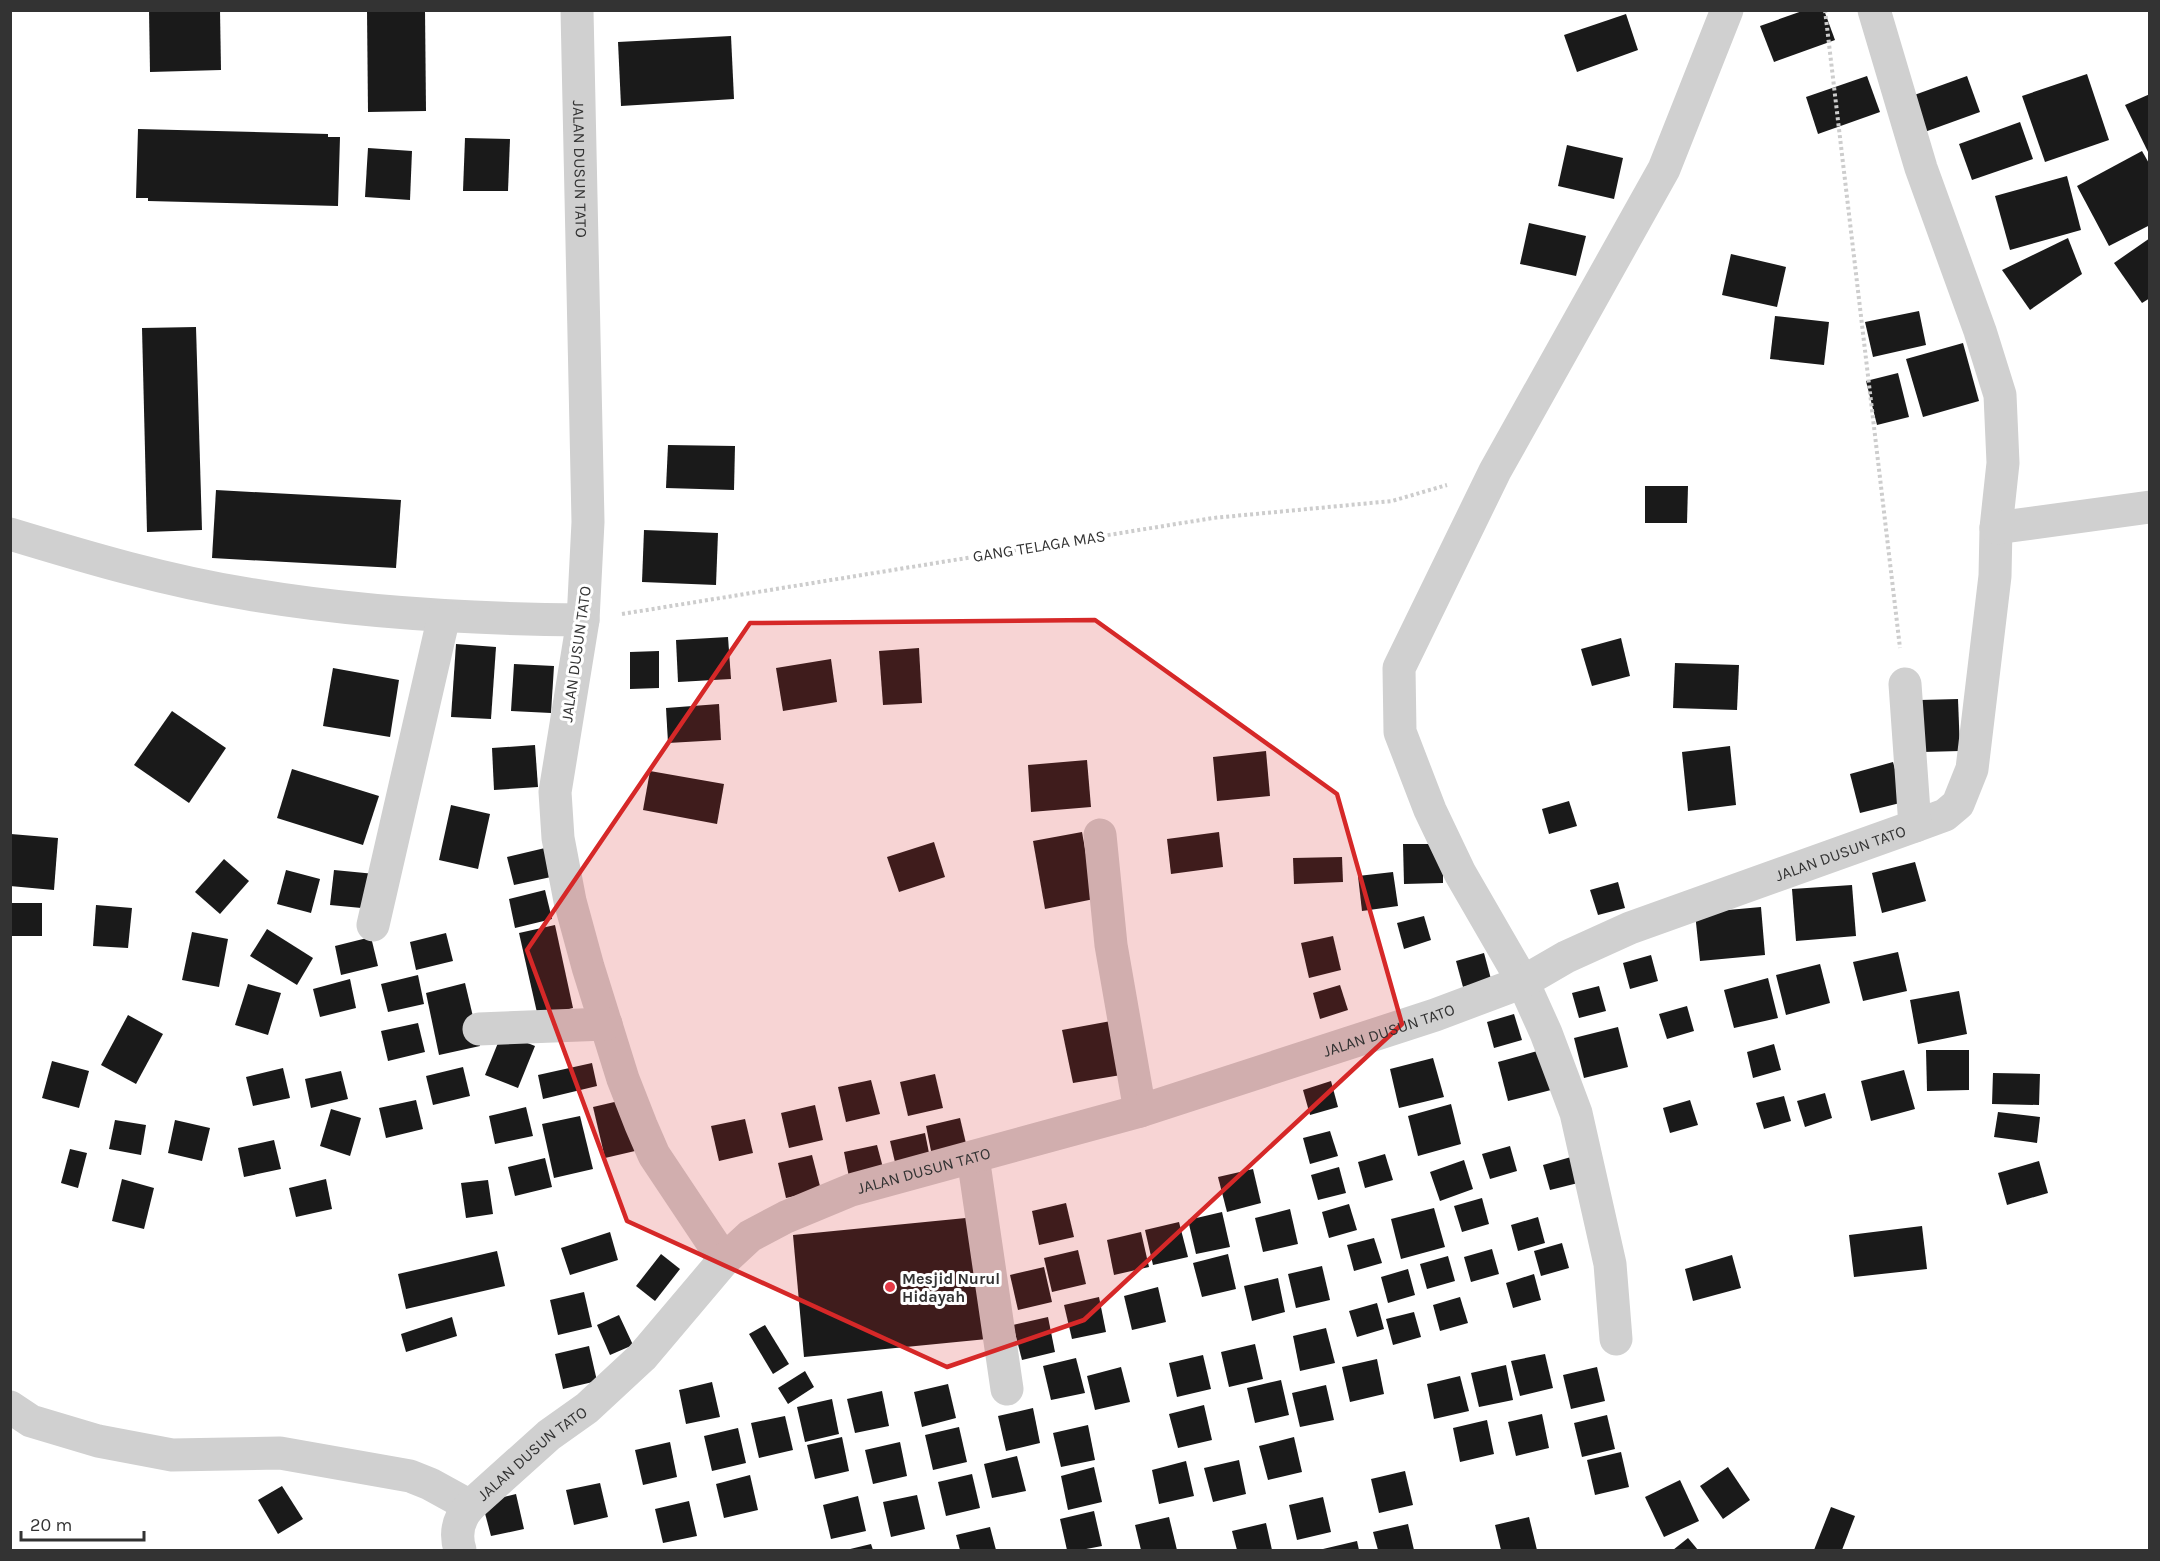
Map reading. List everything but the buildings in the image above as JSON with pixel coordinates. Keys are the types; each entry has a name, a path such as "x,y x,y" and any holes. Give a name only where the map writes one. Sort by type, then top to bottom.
{"street":[{"name":"JALAN DUSUN TATO","path":"577,10 588,522 583,620 555,792 558,838 570,901 623,1079 654,1155 724,1260"},
{"path":"1616,1339 1610,1264 1576,1113 1546,1033 1523,982 1460,873 1430,810 1400,732 1399,668 1494,471 1664,169 1727,10"},
{"path":"1874,10 1921,168 1980,331 2000,395 2002,463 1996,528 1995,576 1972,769 1958,804 1945,815 1915,826"},
{"path":"1996,528 2150,507"},
{"path":"10,534 85,557 246,594 328,606 444,616 583,620"},
{"path":"373,925 444,616"},
{"name":"JALAN DUSUN TATO","path":"460,1551 457,1530 465,1511 549,1435 587,1408 642,1357 724,1260 750,1236 786,1217 850,1190 1140,1111 1377,1035 1523,982 1566,957 1630,928 1915,826 1905,684"},
{"path":"1100,836 1111,945 1140,1111"},
{"path":"479,1029 606,1024"},
{"path":"973,1157 1007,1389"},
{"path":"10,1407 31,1421 98,1441 172,1455 280,1453 410,1476 470,1506"}],"path":[{"path":"1825,10 1905,684"},
{"name":"GANG TELAGA MAS","path":"583,620 1213,518 1392,501 1494,471"}],"highlighted area":[{"path":"1095,620 1337,794 1402,1024 1084,1320 947,1367 627,1221 527,950 750,623"}],"place":[{"name":"Mesjid Nurul Hidayah","path":"890,1287"}]}
